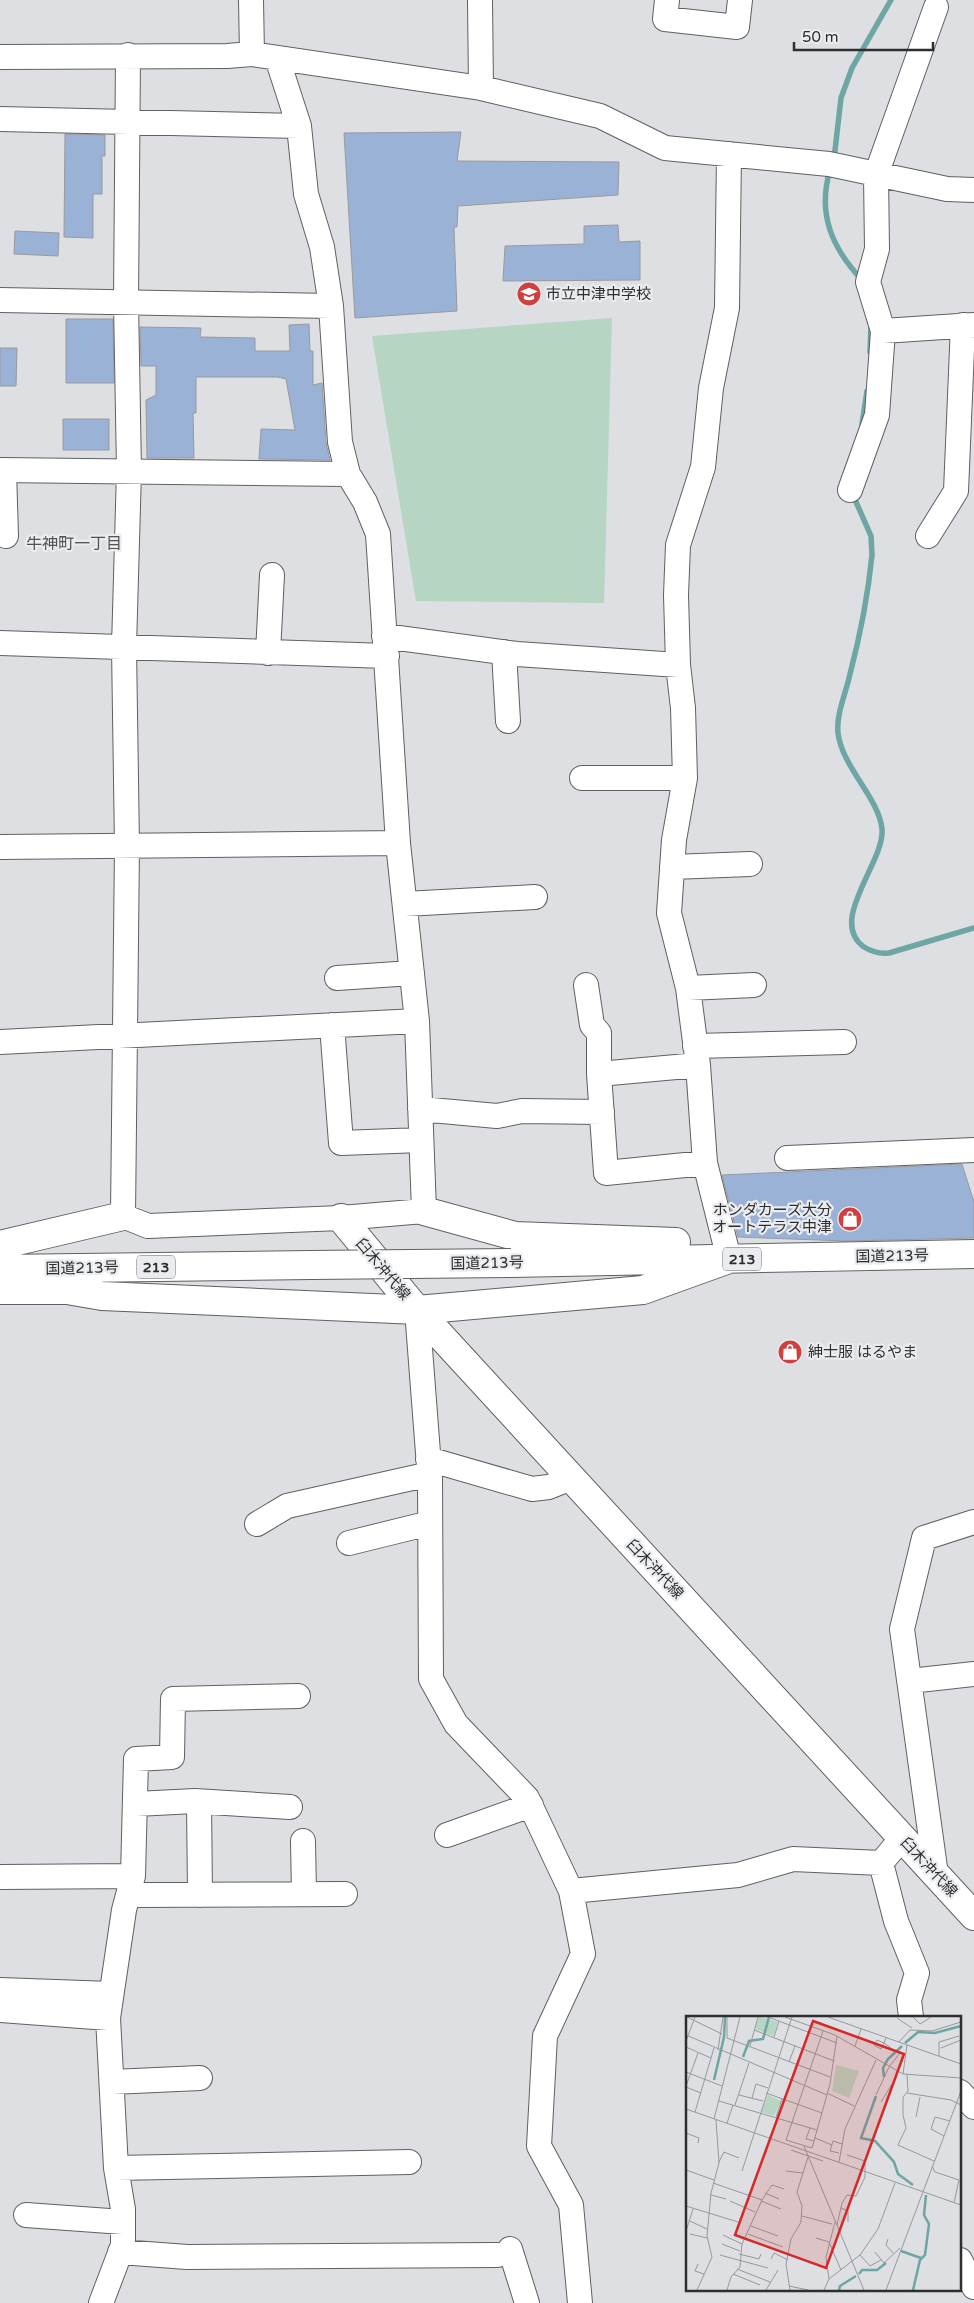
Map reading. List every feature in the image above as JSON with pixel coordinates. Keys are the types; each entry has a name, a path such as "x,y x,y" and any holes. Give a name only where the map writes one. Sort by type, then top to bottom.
{"main road":[{"path":"424,1211 515,1236 687,1243 729,1259"},
{"path":"0,1245 124,1216"},
{"name":"臼木沖代線","path":"340,1218 417,1310 974,1916"},
{"name":"国道213号","path":"0,1270 974,1254"},
{"path":"0,1290 67,1290 102,1296 417,1310 643,1290 729,1259"}],"street":[{"path":"250,0 252,54"},
{"path":"480,0 481,88"},
{"path":"667,0 665,19 736,27 740,0"},
{"path":"850,490 877,415 883,331 868,282 877,249 876,175 936,7"},
{"path":"0,57 227,56 252,54 481,88 600,116 665,148 829,164 947,189 974,190"},
{"path":"128,55 126,302 129,470 124,647 126,846 124,1216 148,1226 340,1218 424,1211 416,1021 398,843 378,534 365,502 348,474 340,442 332,306 322,247 306,194 299,126 277,58"},
{"path":"0,119 299,126"},
{"path":"729,154 727,308 711,388 703,467 678,545 676,595 678,665 683,708 685,778 672,866 668,913 688,988 705,1163 729,1259"},
{"path":"0,300 332,306"},
{"path":"883,331 969,325 956,491 928,536"},
{"path":"6,536 2,470 348,474"},
{"path":"268,652 272,575"},
{"path":"0,643 268,652 385,646 504,652 678,665"},
{"path":"504,652 508,721"},
{"path":"582,778 685,778"},
{"path":"0,847 398,843"},
{"path":"672,866 750,864"},
{"path":"405,904 534,897"},
{"path":"337,978 412,973"},
{"path":"586,985 592,1025 599,1033 599,1074 606,1173 705,1163"},
{"path":"688,988 754,985"},
{"path":"0,1042 416,1021"},
{"path":"332,1025 341,1143 421,1140"},
{"path":"599,1074 696,1055 844,1042"},
{"path":"420,1109 497,1116 522,1111 602,1112"},
{"path":"787,1158 974,1150"},
{"path":"417,1310 429,1467 431,1679 456,1724 527,1798 531,1805 571,1891 583,1954 544,2036 539,2146 571,2205 580,2303"},
{"path":"257,1524 287,1506 429,1467 532,1489 549,1487 571,1478"},
{"path":"936,1875 902,1629 924,1538 974,1522"},
{"path":"349,1543 430,1523"},
{"path":"910,1681 974,1674"},
{"path":"101,2303 123,2245 123,2222 116,2168 108,2018 131,1886 136,1804 136,1759 172,1756 173,1699 298,1696"},
{"path":"136,1804 199,1802 290,1808"},
{"path":"199,1802 200,1895"},
{"path":"447,1835 531,1805"},
{"path":"881,1863 902,1838"},
{"path":"302,1840 304,1894"},
{"path":"571,1891 738,1875 793,1859 881,1863"},
{"path":"881,1863 896,1921 917,1973 909,2000 911,2016"},
{"path":"0,1877 131,1886 200,1895 345,1894"},
{"path":"0,1990 112,1994"},
{"path":"0,2010 108,2018"},
{"path":"112,2082 200,2078"},
{"path":"962,2094 974,2107"},
{"path":"116,2168 409,2162"},
{"path":"26,2215 123,2222"},
{"path":"120,2252 187,2258 503,2252 527,2303"},
{"path":"962,2264 974,2287"}],"green space":[{"path":"612,318 604,603 416,601 372,336"}],"building":[{"path":"461,132 457,161 619,162 618,195 458,206 457,227 454,227 457,311 355,318 344,133"},
{"path":"65,134 105,135 105,156 102,156 102,194 93,194 93,238 64,237"},
{"path":"618,225 619,242 640,241 640,280 503,281 505,246 584,244 584,226"},
{"path":"15,231 59,233 58,256 14,254"},
{"path":"66,319 113,319 114,383 66,383"},
{"path":"309,324 310,351 313,351 313,385 322,383 326,443 330,460 259,459 261,429 295,430 286,379 277,377 196,377 196,413 193,413 194,458 147,458 146,400 156,395 156,366 141,366 140,327 201,328 200,337 255,338 255,351 290,351 289,325"},
{"path":"0,348 17,348 16,386 0,386"},
{"path":"63,419 109,419 109,450 63,450"},
{"name":"ホンダカーズ大分 オートテラス中津","path":"962,1164 974,1202 974,1238 845,1241 738,1237 722,1175"}],"waterway":[{"path":"834,159 841,98 852,68 891,0"},
{"path":"830,170 825,201 830,230 843,256 862,280"},
{"path":"870,352 871,324"},
{"path":"862,424 867,391"},
{"path":"853,495 871,536 872,555 863,615 854,660 840,711 838,733 846,758 868,794 879,817 882,829 881,842 854,907 852,922 854,936 867,949 889,953 974,928"}],"place":[{"name":"市立中津中学校","path":"529,294"},
{"name":"ホンダカーズ大分 オートテラス中津","path":"850,1219"},
{"name":"紳士服 はるやま","path":"790,1352"}],"district":[{"name":"牛神町一丁目","path":"74,544"}]}
